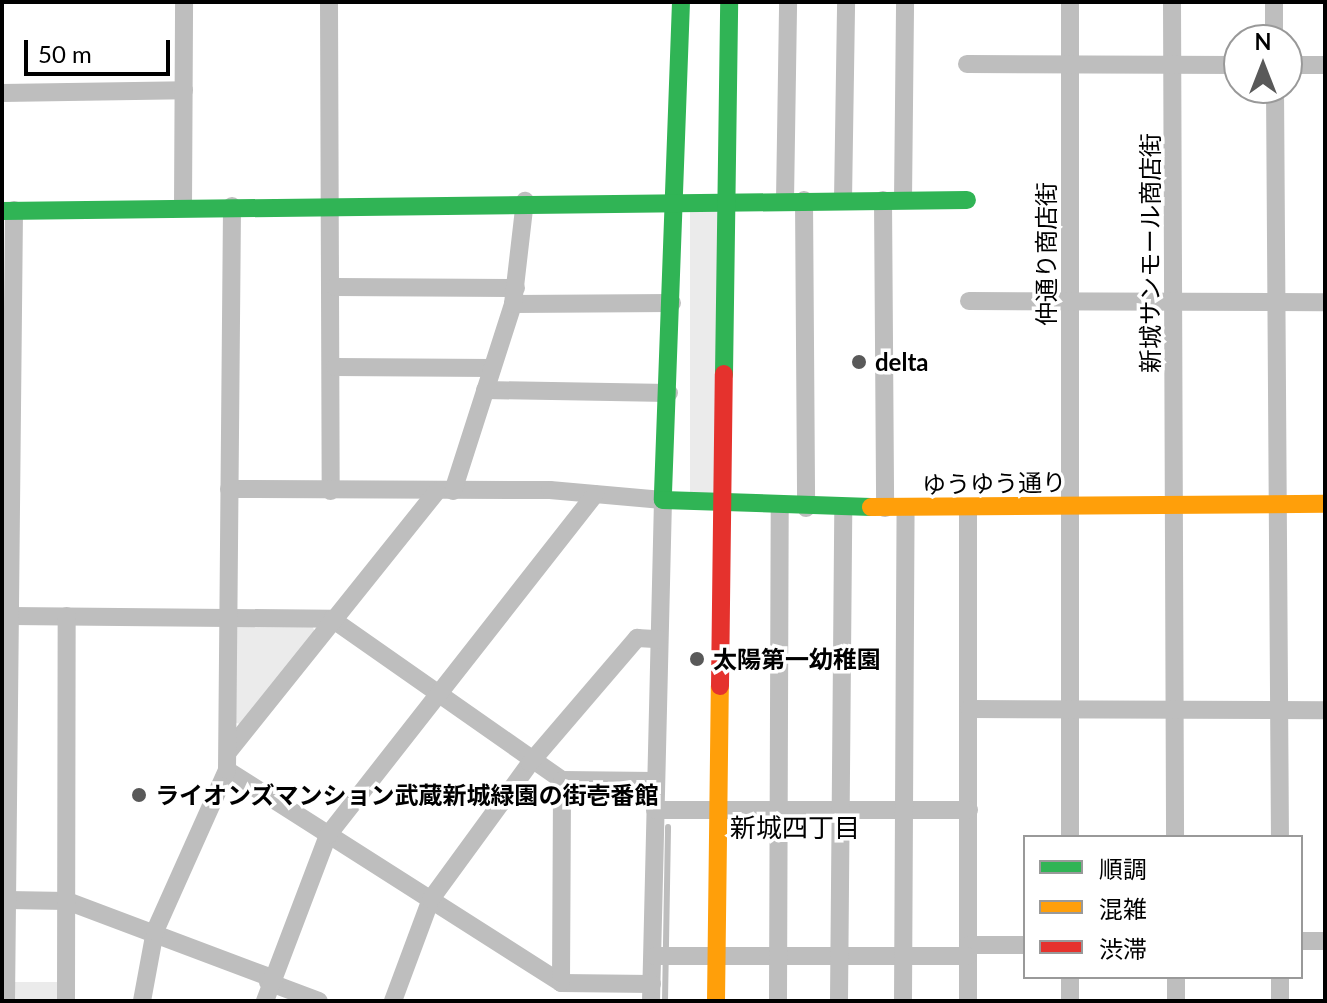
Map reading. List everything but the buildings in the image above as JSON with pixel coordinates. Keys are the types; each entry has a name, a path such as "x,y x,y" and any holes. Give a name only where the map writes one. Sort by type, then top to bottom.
{"street":[{"path":"183,207 184,2"},
{"path":"329,2 335,287 331,491"},
{"path":"228,761 328,835 561,983 652,992 663,500 677,200 681,2"},
{"path":"716,1001 729,2"},
{"path":"788,2 806,508"},
{"path":"843,200 846,2"},
{"path":"903,200 905,2"},
{"name":"仲通り商店街","path":"1070,2 1070,835"},
{"name":"新城サンモール商店街","path":"1172,2 1177,504 1175,835"},
{"path":"1274,2 1274,24"},
{"path":"967,64 1223,65"},
{"path":"1303,65 1325,65"},
{"path":"2,93 184,90"},
{"path":"1275,104 1280,835"},
{"path":"883,200 885,508"},
{"path":"6,1001 8,900 5,851 11,616 7,544 8,211 525,201 967,200"},
{"path":"142,1001 155,931 228,761 332,619 445,491 485,390 514,296 525,201"},
{"path":"228,761 232,206"},
{"path":"335,287 672,303"},
{"path":"969,301 1325,302"},
{"path":"335,367 492,368"},
{"path":"485,390 669,393"},
{"path":"229,489 595,494 663,500"},
{"path":"267,987 328,835 435,693 595,494"},
{"name":"ゆうゆう通り","path":"663,500 724,507 780,508 1325,504"},
{"path":"968,507 968,1001"},
{"path":"778,1001 780,508"},
{"path":"839,1001 843,508"},
{"path":"903,1001 906,508"},
{"path":"11,616 332,619 530,763 562,780 655,781"},
{"path":"66,1001 67,616"},
{"path":"393,1001 431,899 530,763 637,638 659,639"},
{"path":"969,709 1325,710"},
{"path":"561,983 562,780"},
{"path":"655,810 969,810"},
{"path":"8,900 67,901 155,931 267,987 319,1001"},
{"path":"1303,941 1325,941"},
{"path":"654,956 903,956 1023,945"},
{"path":"1070,979 1070,1001"},
{"path":"1176,979 1176,1001"},
{"path":"1280,979 1280,1001"}],"shaded area":[{"path":"690,208 719,208 719,493 690,493"},
{"path":"243,621 311,623 315,632 244,725 236,723 236,628"},
{"path":"12,982 57,982 57,1001 12,1001"}],"waterway":[{"path":"665,1001 668,827"}],"traffic: fast":[{"path":"681,2 663,500 871,507"},
{"path":"724,374 729,2"},
{"path":"2,211 967,200"}],"traffic: slow":[{"path":"871,507 1325,504"},
{"path":"716,1001 720,686"}],"traffic: jam":[{"path":"720,686 724,374"}],"place":[{"name":"delta","path":"859,362"},
{"name":"太陽第一幼稚園","path":"697,659"},
{"name":"ライオンズマンション武蔵新城緑園の街壱番館","path":"139,795"}],"district":[{"name":"新城四丁目","path":"795,828"}]}
